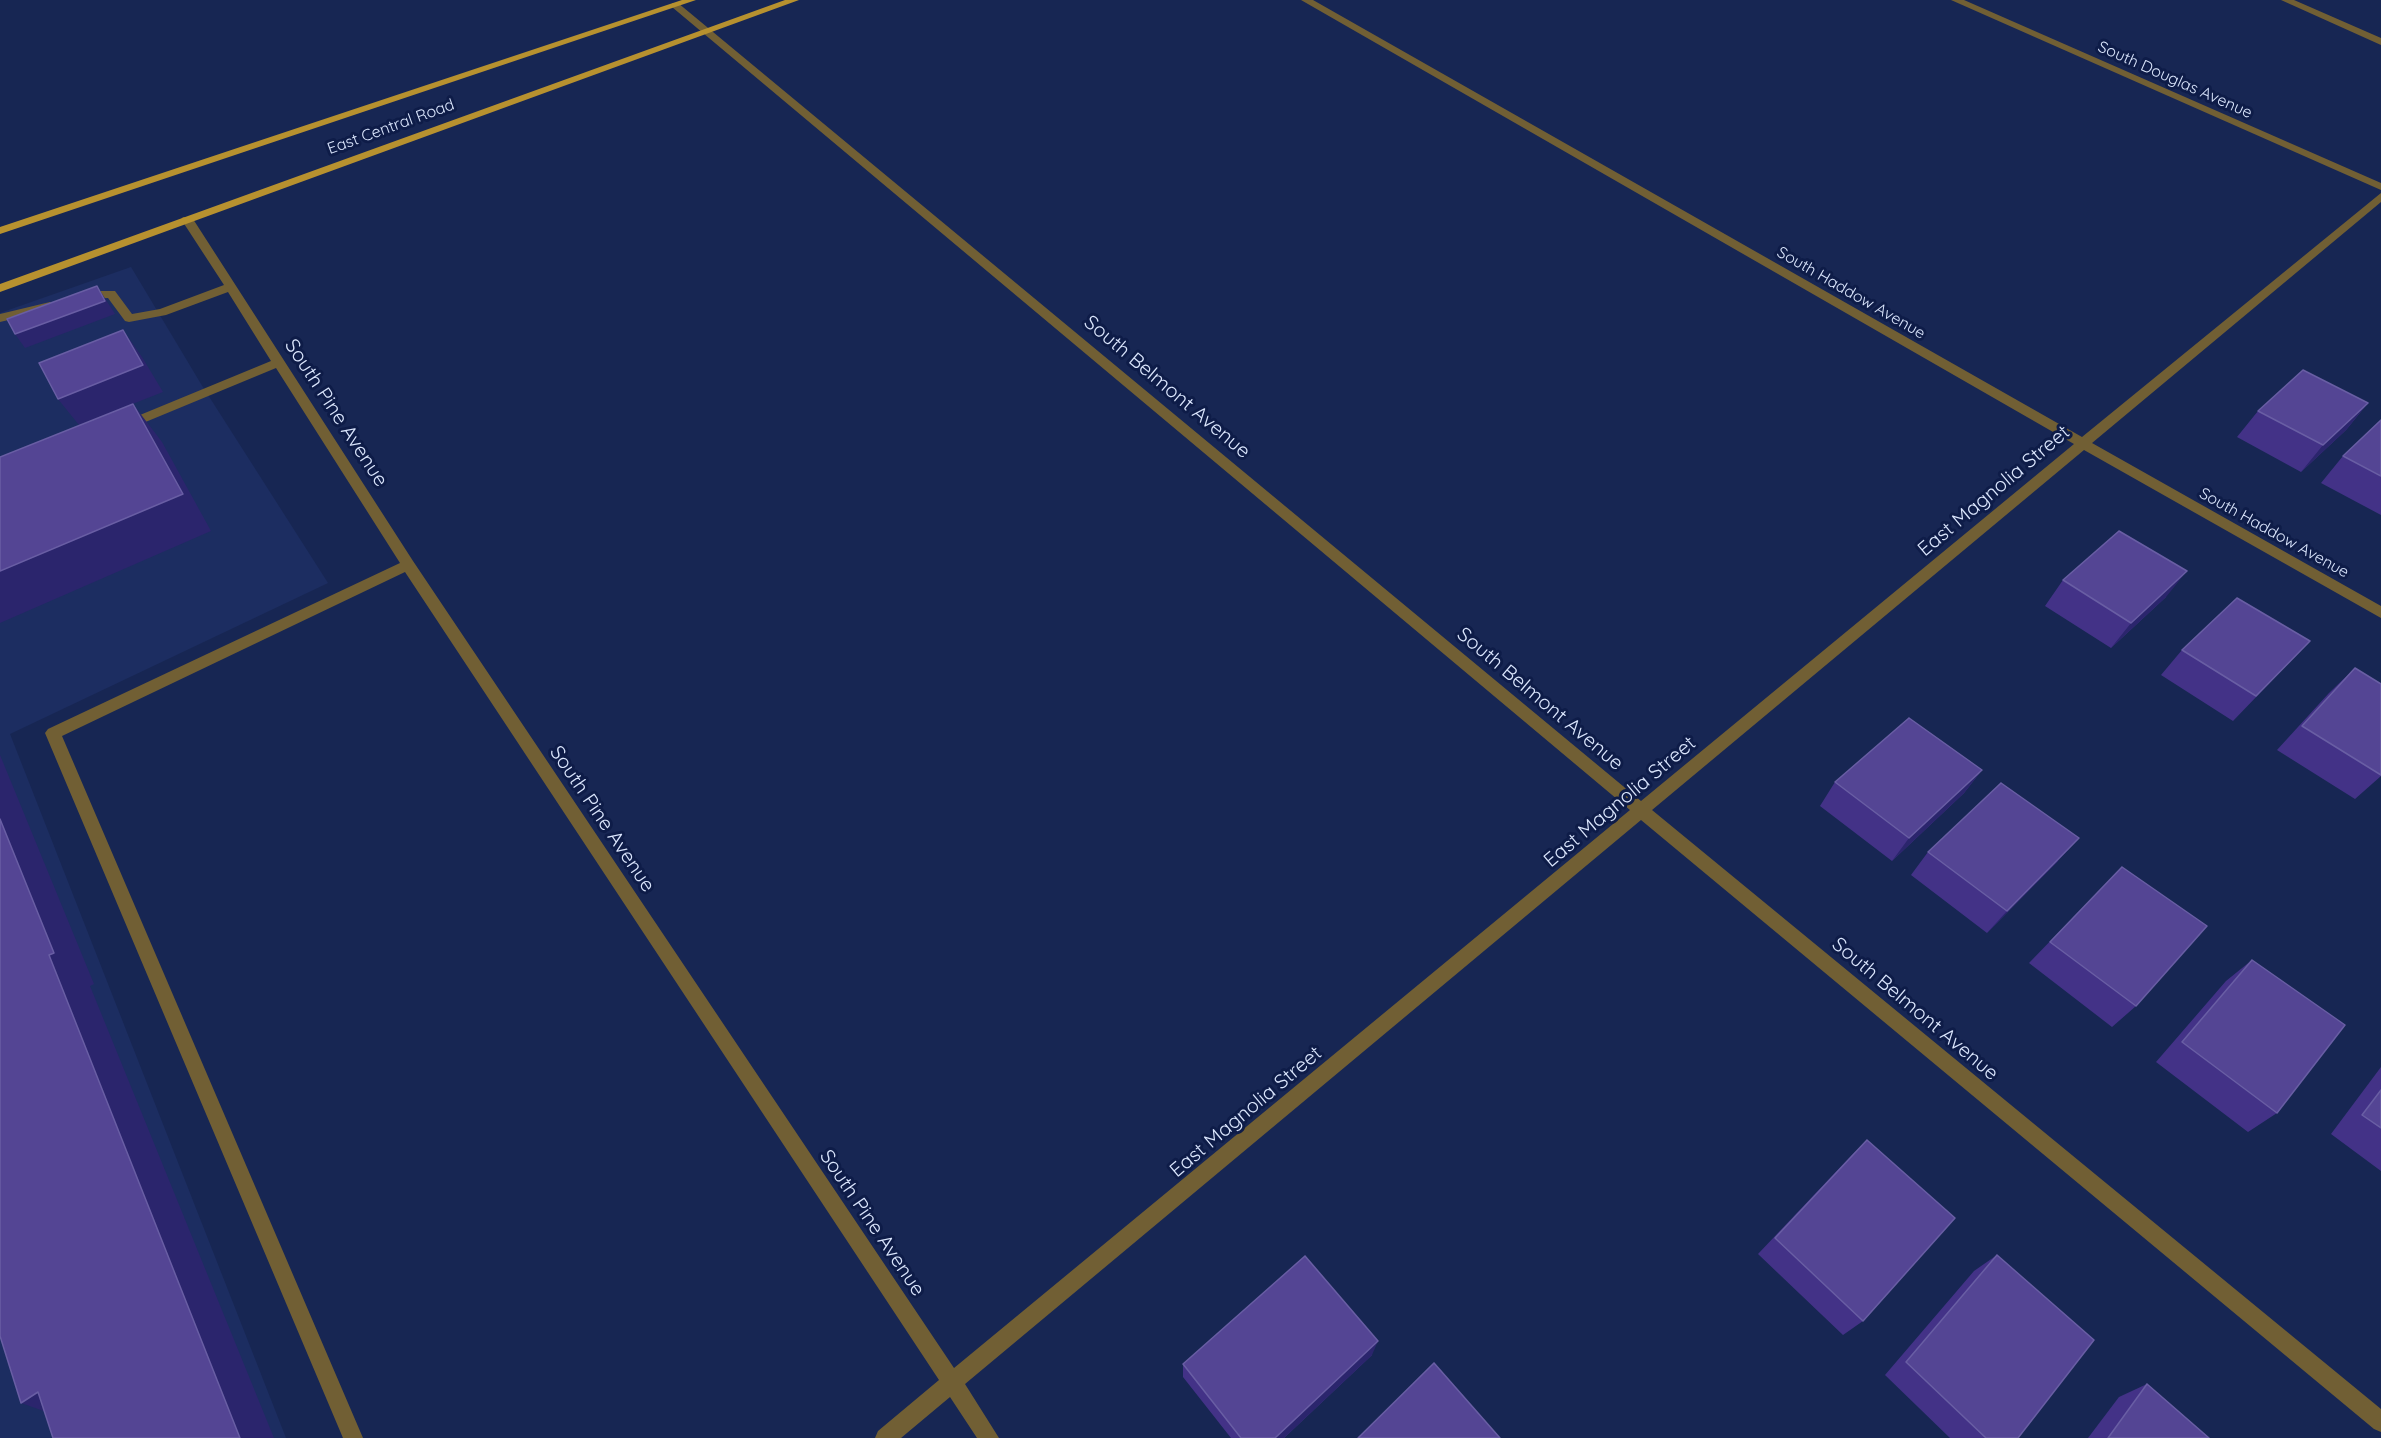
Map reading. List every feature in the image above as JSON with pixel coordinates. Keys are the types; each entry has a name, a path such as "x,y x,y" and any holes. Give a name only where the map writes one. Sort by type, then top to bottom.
{"main road":[{"name":"East Central Road","path":"0,231 691,0"},
{"name":"East Central Road","path":"0,288 794,0"}],"street":[{"name":"South Haddow Avenue","path":"1306,0 2381,613"},
{"name":"South Douglas Avenue","path":"1956,0 2381,187"},
{"path":"2286,0 2381,42"},
{"name":"South Belmont Avenue","path":"675,5 1642,811 2381,1422"},
{"name":"East Magnolia Street","path":"885,1438 2381,196"},
{"name":"South Pine Avenue","path":"187,219 408,565 989,1438"},
{"path":"0,318 89,294 111,294 129,318 162,312 230,287"},
{"path":"118,429 279,362"},
{"path":"353,1438 53,733 408,565"}],"shaded area":[{"path":"131,267 201,384 328,583 10,734 286,1438 0,1438 0,313"}],"building":[{"path":"97,286 105,301 15,334 7,319"},
{"path":"123,330 143,365 58,399 39,363"},
{"path":"2303,370 2368,403 2323,445 2258,411"},
{"path":"133,404 183,494 0,571 0,457"},
{"path":"2381,420 2381,476 2343,456"},
{"path":"2119,531 2187,571 2131,623 2063,580"},
{"path":"2237,598 2310,641 2256,696 2182,650"},
{"path":"2355,668 2381,684 2381,775 2302,726"},
{"path":"1909,718 1982,770 1909,838 1835,782"},
{"path":"2001,783 2079,838 2007,911 1928,852"},
{"path":"0,819 54,953 49,955 240,1438 53,1438 38,1392 21,1403 0,1336"},
{"path":"2122,867 2207,926 2136,1006 2050,942"},
{"path":"2252,960 2345,1025 2277,1113 2182,1042"},
{"path":"2381,1090 2381,1128 2362,1115"},
{"path":"1867,1140 1955,1218 1863,1321 1775,1238"},
{"path":"1997,1255 2094,1340 2018,1438 1986,1438 1906,1362"},
{"path":"1305,1256 1378,1341 1275,1438 1241,1438 1183,1364"},
{"path":"1434,1363 1500,1438 1358,1438"},
{"path":"2147,1384 2209,1438 2108,1438"}]}
